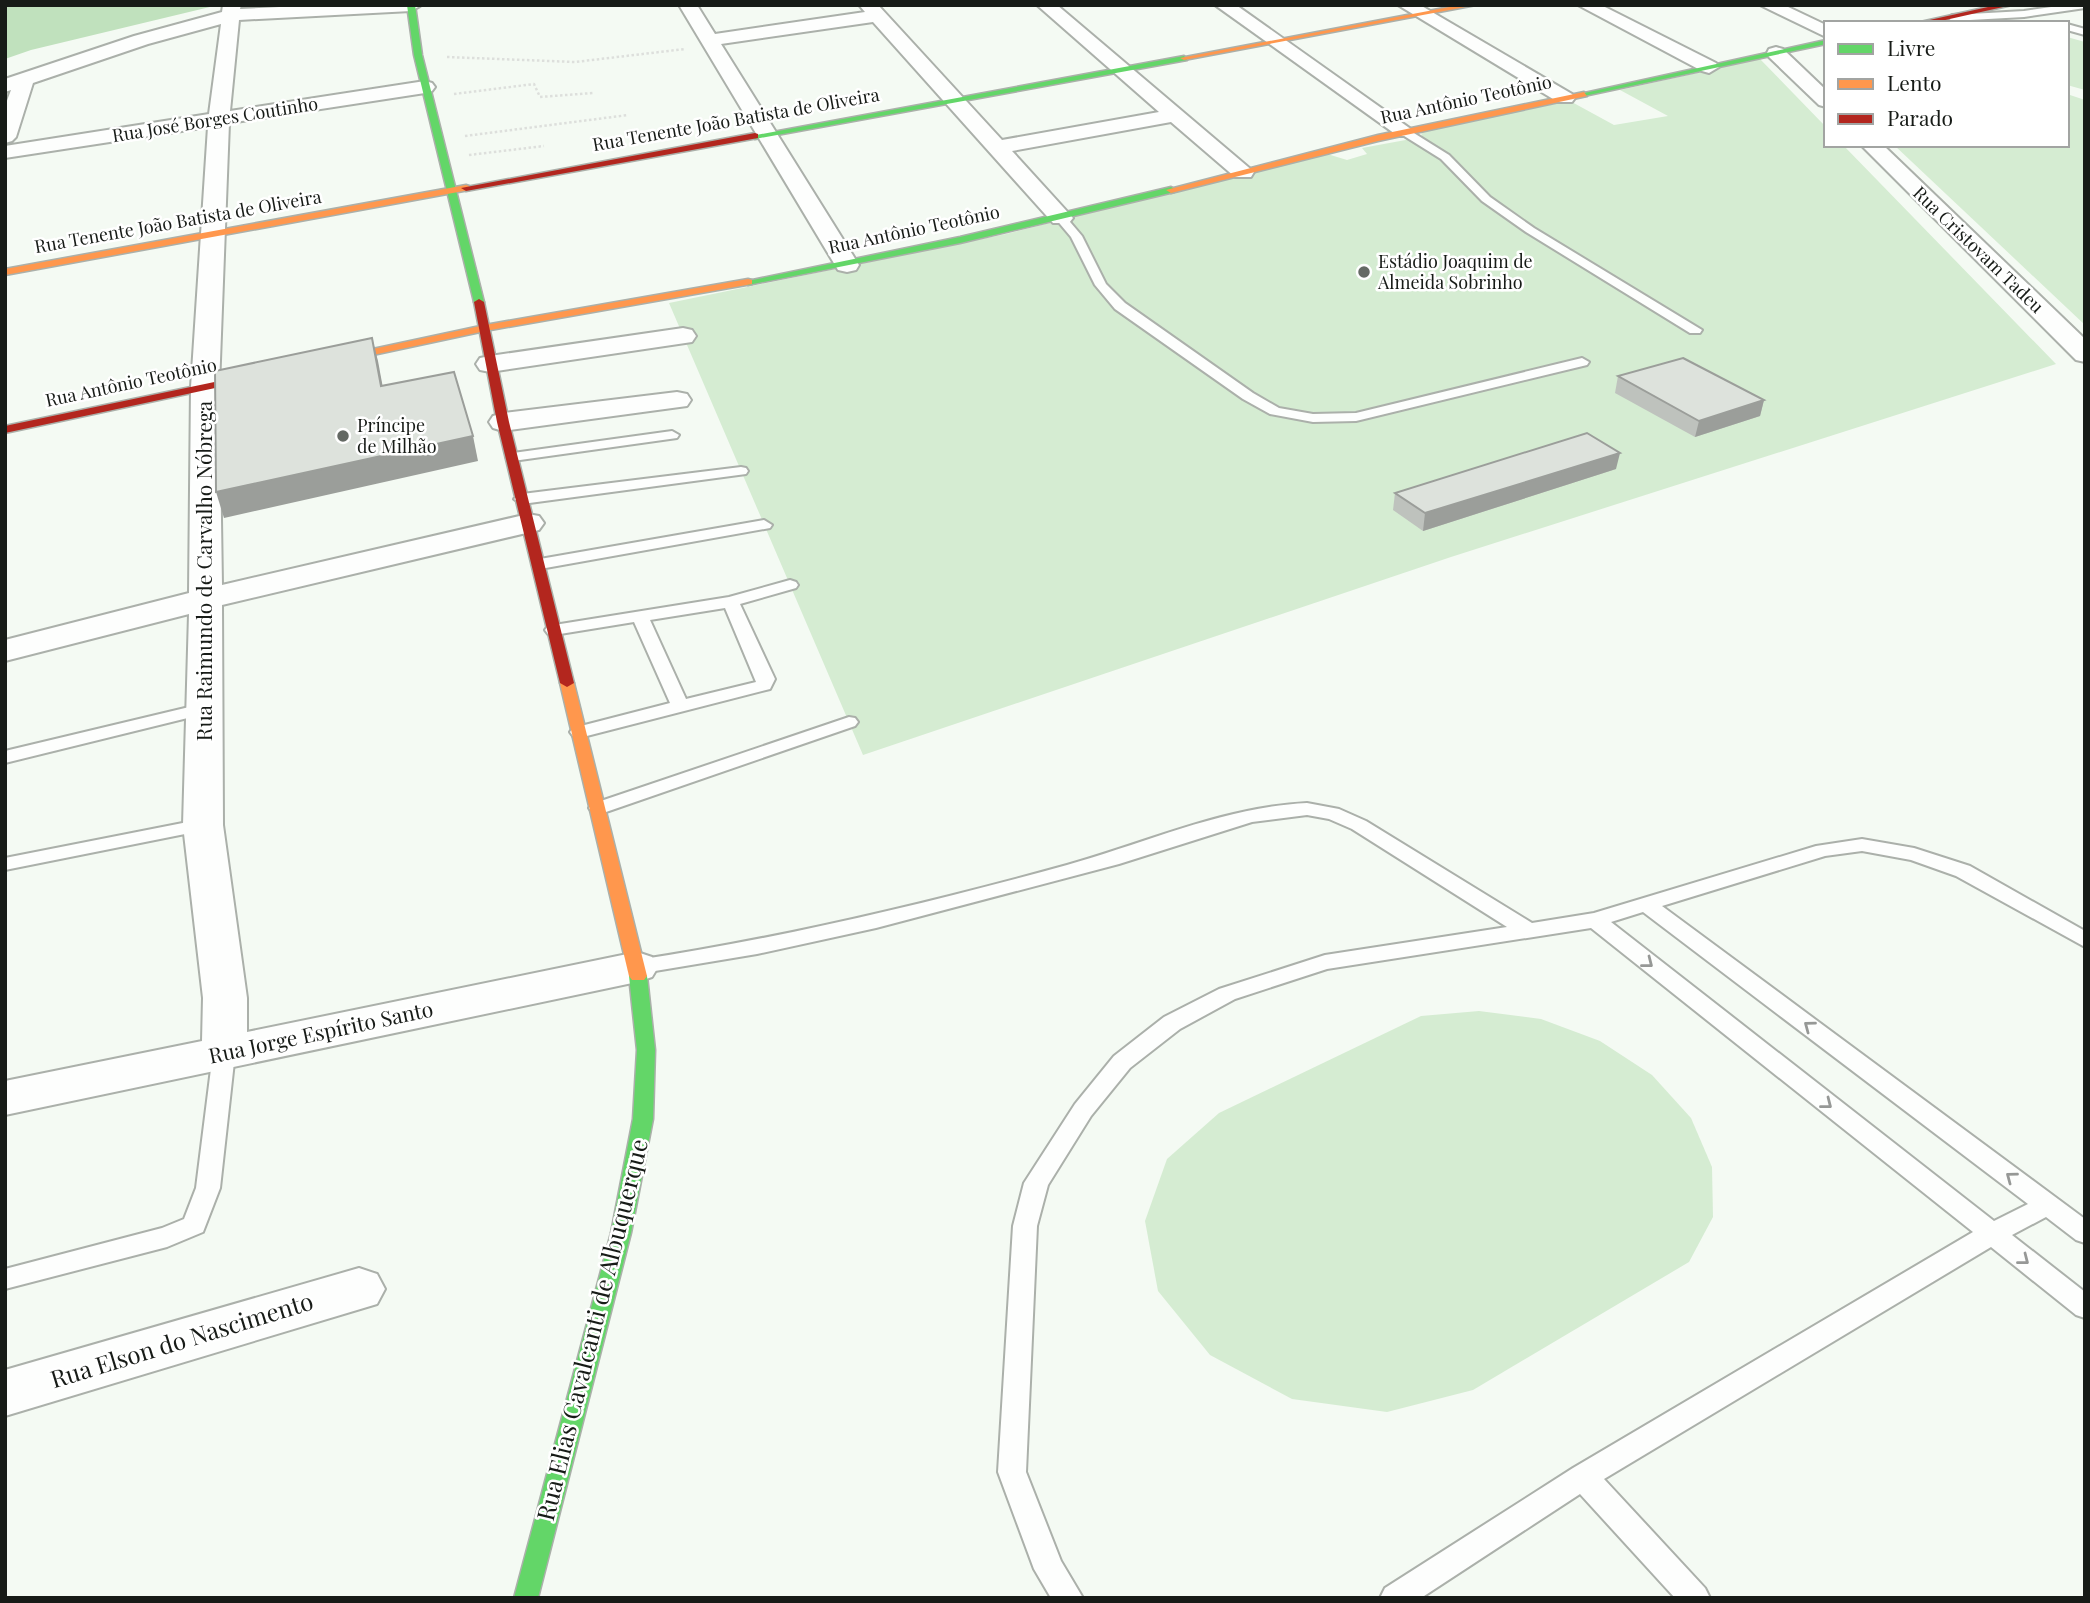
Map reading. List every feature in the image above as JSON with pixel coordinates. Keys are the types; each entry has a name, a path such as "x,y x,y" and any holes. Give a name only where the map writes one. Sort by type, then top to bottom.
{"street":[{"path":"688,5 847,265"},
{"path":"1046,5 1243,172"},
{"path":"1224,5 1405,132"},
{"name":"Rua Tenente João Batista de Oliveira","path":"5,272 1272,41 1414,10 1473,5"},
{"path":"1587,5 1709,67"},
{"path":"1769,5 1824,31"},
{"path":"1930,21 2009,5"},
{"path":"5,137 14,84 233,10 411,6"},
{"name":"Rua Elias Cavalcanti de Albuquerque","path":"411,6 418,55 485,328 503,422 637,967 646,1050 643,1119 621,1233 526,1598"},
{"name":"Rua Raimundo de Carvalho Nóbrega","path":"224,1053 225,998 203,825 206,708 205,387 219,119 233,10"},
{"path":"711,43 872,10 1061,218"},
{"path":"1414,10 1565,98"},
{"name":"Rua Antônio Teotônio","path":"312,365 485,328 847,265 1061,218 1405,132 1824,42"},
{"path":"1776,53 1824,99"},
{"name":"Rua José Borges Coutinho","path":"5,152 219,119 427,92"},
{"path":"996,148 1174,115"},
{"name":"Rua Cristovam Tadeu","path":"1873,147 2085,355"},
{"path":"491,364 683,336"},
{"name":"Rua Antônio Teotônio","path":"5,430 285,370"},
{"path":"503,422 677,400"},
{"path":"5,651 525,511"},
{"name":"Rua Jorge Espírito Santo","path":"5,1098 637,967"},
{"name":"Rua Elson do Nascimento","path":"5,1393 359,1289"}],"lane":[{"path":"1944,18 2024,14 2085,5"},
{"path":"2024,14 2047,21"},
{"path":"1405,132 1445,157 1486,199 1530,230 1695,330"},
{"path":"1061,218 1076,236 1101,285 1120,306 1225,381 1275,411 1312,418 1356,416 1582,362"},
{"path":"513,457 672,435"},
{"path":"525,511 741,471"},
{"path":"540,564 764,525"},
{"path":"554,630 731,602 790,585"},
{"path":"579,732 759,687 766,682 731,602"},
{"path":"640,616 680,706"},
{"path":"5,757 206,708"},
{"path":"600,808 849,722"},
{"path":"637,967 686,961 861,923 1114,859 1265,813 1299,809 1333,813 1370,832 1528,930"},
{"path":"5,864 203,825"},
{"path":"1068,1598 1049,1569 1012,1472 1025,1226 1036,1182 1083,1110 1122,1062 1172,1023 1227,994 1325,962 1595,920 1823,850 1862,845 1914,854 1963,871 2085,940"},
{"path":"1644,903 2085,1233"},
{"path":"1595,920 2085,1307"},
{"path":"5,1279 167,1237 194,1225 208,1188 224,1053"},
{"path":"1395,1598 1583,1477 1991,1234 2048,1205"},
{"path":"1583,1477 1695,1598"}],"path":[{"path":"418,55 575,62 711,43"},
{"path":"427,92 534,84 540,97 593,93"},
{"path":"440,139 628,115"},
{"path":"444,158 553,144"}],"green space":[{"path":"5,5 214,6 31,50 5,59"},
{"path":"2069,38 2085,42 2085,90 2069,86"},
{"path":"1760,59 1824,125 1824,147 1845,147 2056,364 1451,557 863,755 669,303 1006,234 1324,153 1347,160 1367,154 1362,148 1422,137 1421,131 1570,101 1614,125 1668,116 1620,90"},
{"path":"2069,95 2085,100 2085,325 1896,147 2069,147"},
{"path":"1479,1011 1541,1019 1600,1041 1652,1075 1691,1118 1712,1167 1713,1217 1689,1262 1473,1390 1387,1412 1292,1399 1210,1355 1158,1291 1145,1221 1167,1159 1219,1113 1421,1016"}],"building":[{"name":"Príncipe de Milhão","path":"372,338 381,386 454,372 473,436 216,492 215,371"},
{"path":"1683,358 1764,400 1699,421 1618,376"},
{"path":"1587,433 1620,453 1425,513 1395,493"}],"traffic: fast":[{"path":"411,5 418,55 479,302"},
{"path":"1584,94 1824,42"},
{"path":"755,136 1184,58"},
{"path":"748,282 960,240 1171,190"},
{"path":"526,1598 621,1233 643,1119 646,1050 638,976"}],"traffic: slow":[{"path":"1184,58 1473,5"},
{"path":"1171,190 1378,138 1584,94"},
{"path":"5,272 466,188"},
{"path":"326,362 485,328 748,282"},
{"path":"567,683 638,976"}],"traffic: jam":[{"path":"1930,21 2009,5"},
{"path":"466,188 755,136"},
{"path":"479,302 503,422 567,683"},
{"path":"5,430 267,374"}],"place":[{"name":"Estádio Joaquim de Almeida Sobrinho","path":"1364,272"},
{"name":"Príncipe de Milhão","path":"343,436"}]}
